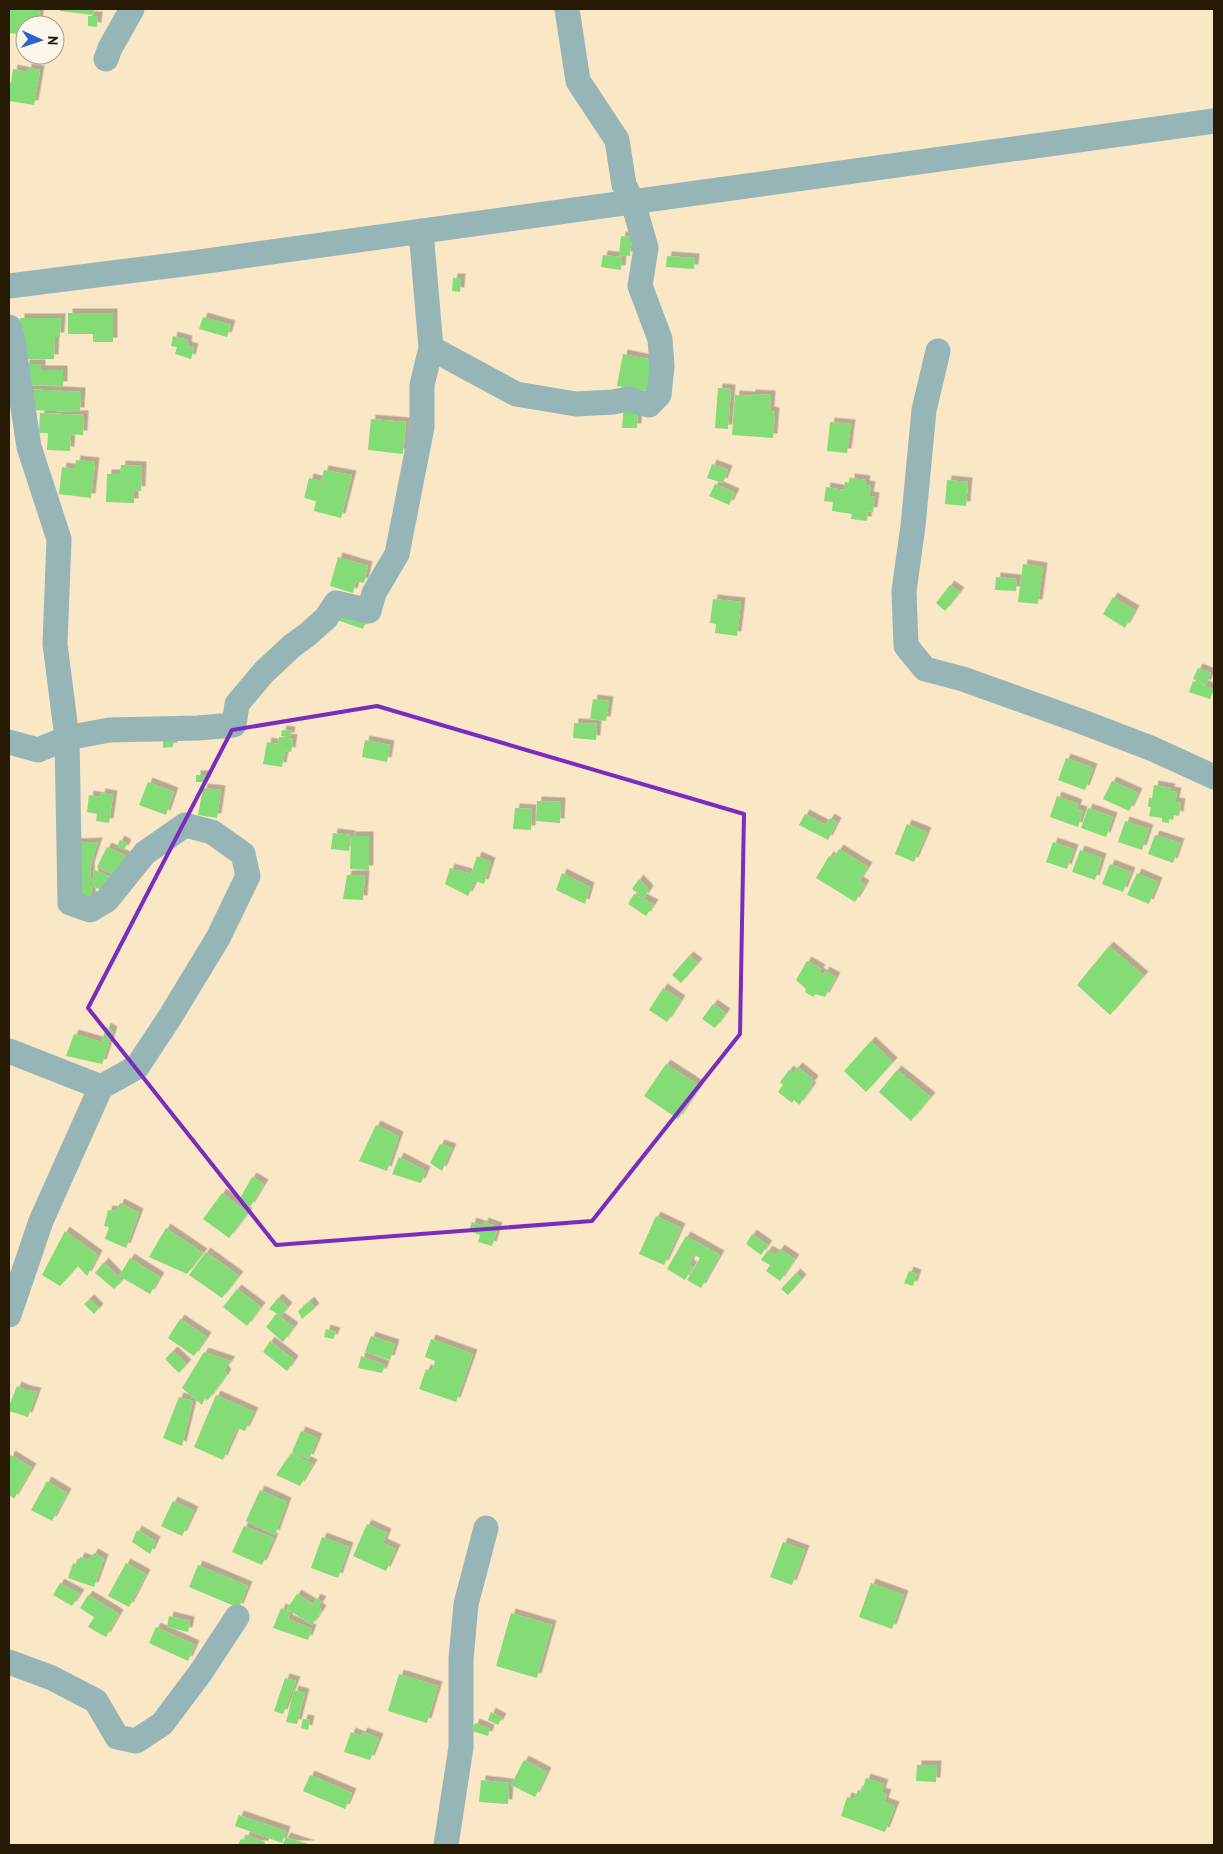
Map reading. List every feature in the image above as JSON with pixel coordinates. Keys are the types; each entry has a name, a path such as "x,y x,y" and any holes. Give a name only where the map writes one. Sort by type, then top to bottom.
{"street":[{"path":"106,59 110,48 132,9"},
{"path":"431,348 516,394 576,404 613,402 628,399 649,406 659,395 662,366 660,339 640,286 646,248 633,202 624,185 617,140 578,81 567,9"},
{"path":"9,286 207,261 1214,121"},
{"path":"9,742 38,750 67,738 109,730 198,728 234,725 237,704 264,672 293,644 307,636 326,618 336,603 369,611 374,593 397,554 422,427 422,385 431,348 421,231"},
{"path":"9,327 29,447 59,539 55,644 67,738 70,903 90,910 107,900 145,853 185,825 212,832 242,854 248,876 218,938 170,1017 136,1067 101,1087 41,1221 9,1314"},
{"path":"938,351 924,410 913,526 904,591 906,646 925,669 963,679 1080,721 1153,749 1214,777"},
{"path":"9,1051 101,1087"},
{"path":"445,1844 461,1746 461,1658 466,1604 486,1528"},
{"path":"9,1662 52,1678 96,1701 117,1737 136,1741 162,1724 201,1672 236,1617"}],"highlighted area":[{"path":"377,706 744,814 740,1034 592,1221 276,1245 88,1008 232,730"}],"building":[{"path":"9,9 40,9 39,15 15,15 15,34 9,33"},
{"path":"60,9 94,9 93,15 60,11"},
{"path":"88,16 98,16 97,27 88,26"},
{"path":"27,68 40,70 34,105 9,101 9,82 11,83 13,69 27,72"},
{"path":"621,236 632,237 630,256 619,255"},
{"path":"603,255 622,257 621,270 601,267"},
{"path":"667,256 695,258 694,269 666,267"},
{"path":"453,278 461,278 460,292 452,291"},
{"path":"68,313 113,313 113,342 93,342 93,334 68,334"},
{"path":"203,317 231,325 227,337 199,329"},
{"path":"20,318 61,318 60,337 55,337 54,359 26,359 19,350"},
{"path":"173,336 188,340 187,346 194,348 191,359 175,354 177,347 171,346"},
{"path":"623,354 653,360 648,391 617,386"},
{"path":"25,364 41,364 41,370 63,370 63,386 24,385"},
{"path":"718,388 731,389 728,429 715,428"},
{"path":"24,389 81,392 80,412 30,410"},
{"path":"751,394 771,395 770,411 775,412 773,438 732,435 735,395 751,396"},
{"path":"624,404 638,405 637,428 622,428"},
{"path":"40,413 84,415 83,435 71,434 70,451 47,450 48,433 39,433"},
{"path":"371,419 406,422 403,454 368,450"},
{"path":"830,422 851,424 847,453 827,451"},
{"path":"76,460 95,462 91,498 59,494 62,467 75,469"},
{"path":"712,464 728,470 723,483 707,478"},
{"path":"121,465 142,466 141,491 134,490 134,503 106,502 107,474 120,474"},
{"path":"324,470 352,475 341,518 314,511 316,501 304,498 309,478 321,481"},
{"path":"850,478 866,480 865,485 871,486 869,496 875,497 873,512 868,511 867,521 851,519 852,514 832,511 833,502 824,501 826,487 844,490 845,482 850,483"},
{"path":"947,480 968,482 966,506 945,504"},
{"path":"715,484 735,493 729,505 709,496"},
{"path":"338,557 368,566 364,583 356,581 353,593 330,586"},
{"path":"1023,564 1043,567 1038,604 1018,602"},
{"path":"996,577 1017,579 1016,591 995,590"},
{"path":"950,585 960,592 945,611 936,603"},
{"path":"1113,597 1135,610 1125,628 1103,614"},
{"path":"713,599 741,602 737,636 715,633 716,624 710,623"},
{"path":"339,606 368,616 363,629 334,619"},
{"path":"1198,668 1211,673 1206,685 1193,679"},
{"path":"1193,681 1214,689 1210,699 1189,692"},
{"path":"593,699 609,701 606,721 590,719"},
{"path":"574,723 597,724 596,740 573,738"},
{"path":"282,730 291,731 290,737 281,736"},
{"path":"279,737 293,739 291,752 285,751 282,767 263,764 267,742 278,744"},
{"path":"365,740 390,745 387,762 362,757"},
{"path":"163,741 173,741 173,747 163,748"},
{"path":"1066,758 1093,768 1085,790 1058,780"},
{"path":"196,775 206,775 206,782 196,782"},
{"path":"1112,781 1138,793 1129,811 1103,799"},
{"path":"148,782 174,792 166,815 139,805"},
{"path":"1154,785 1171,788 1170,791 1177,792 1175,802 1181,803 1179,816 1173,815 1173,820 1169,819 1169,823 1162,822 1162,818 1149,816 1151,807 1148,807 1149,798 1152,798"},
{"path":"203,788 221,790 217,818 198,815"},
{"path":"101,793 113,795 109,823 96,821 97,814 87,812 89,795 100,797"},
{"path":"1057,796 1078,804 1076,809 1083,811 1078,827 1050,817"},
{"path":"537,801 561,802 560,823 536,821"},
{"path":"515,808 532,809 531,830 513,829"},
{"path":"1088,808 1113,817 1106,837 1081,828"},
{"path":"805,814 826,825 830,818 837,822 828,840 799,825"},
{"path":"1125,821 1149,829 1142,850 1118,842"},
{"path":"907,824 927,832 914,862 895,854"},
{"path":"333,833 351,835 349,851 331,849"},
{"path":"1155,835 1180,843 1173,863 1148,854"},
{"path":"351,836 369,836 369,870 350,869"},
{"path":"120,840 127,844 124,850 117,846"},
{"path":"98,842 90,867 92,904 72,898 73,843"},
{"path":"1053,842 1074,849 1067,869 1046,862"},
{"path":"107,847 126,856 117,876 97,867"},
{"path":"839,849 868,867 859,881 865,885 855,902 816,878 829,856 833,858"},
{"path":"1080,850 1102,858 1095,880 1072,872"},
{"path":"477,856 491,862 484,884 475,881 468,896 445,884 450,868 471,874"},
{"path":"1110,864 1131,872 1123,892 1102,884"},
{"path":"94,870 114,878 108,893 92,886"},
{"path":"562,873 590,887 585,904 556,890"},
{"path":"1137,873 1158,882 1149,904 1127,895"},
{"path":"347,875 365,875 363,900 343,899"},
{"path":"639,879 649,890 644,898 632,889"},
{"path":"634,894 654,904 646,916 628,904"},
{"path":"1109,946 1144,976 1110,1015 1077,985"},
{"path":"689,956 698,963 681,983 672,975"},
{"path":"807,961 821,969 819,972 823,975 825,971 836,977 825,997 815,994 813,997 805,992 806,989 796,980"},
{"path":"663,988 681,1000 667,1022 649,1010"},
{"path":"713,1004 726,1013 715,1028 702,1019"},
{"path":"106,1027 113,1031 102,1064 66,1056 74,1034 102,1042"},
{"path":"871,1041 893,1062 866,1092 844,1071"},
{"path":"666,1064 700,1086 678,1119 644,1096"},
{"path":"798,1067 814,1080 810,1086 812,1087 799,1105 794,1100 792,1103 778,1092 783,1085 780,1082 789,1070 793,1073"},
{"path":"897,1070 931,1097 911,1121 879,1092"},
{"path":"376,1125 399,1136 387,1171 359,1161"},
{"path":"440,1144 452,1148 442,1171 430,1163"},
{"path":"399,1157 426,1171 421,1183 392,1174"},
{"path":"252,1177 264,1184 250,1207 239,1200"},
{"path":"222,1193 248,1213 229,1238 203,1219"},
{"path":"120,1203 139,1213 126,1248 105,1239 109,1227 104,1226 108,1210 116,1211"},
{"path":"656,1216 681,1228 664,1265 639,1254"},
{"path":"472,1222 483,1226 484,1222 498,1227 492,1246 478,1242 480,1235 469,1231"},
{"path":"166,1228 203,1253 187,1274 149,1257"},
{"path":"65,1231 98,1255 87,1276 78,1266 60,1286 42,1275"},
{"path":"752,1234 768,1245 761,1255 746,1244"},
{"path":"686,1236 720,1255 701,1288 687,1280 700,1258 694,1255 689,1264 693,1266 685,1280 667,1269"},
{"path":"780,1249 795,1259 780,1281 766,1271 770,1265 761,1260 768,1250 776,1255"},
{"path":"206,1252 239,1276 222,1298 189,1275"},
{"path":"130,1258 160,1277 150,1294 119,1276"},
{"path":"104,1262 122,1281 114,1289 95,1273"},
{"path":"909,1271 917,1274 913,1286 904,1283"},
{"path":"796,1273 802,1279 788,1295 781,1289"},
{"path":"237,1289 261,1307 247,1326 223,1307"},
{"path":"278,1298 288,1307 281,1316 269,1309"},
{"path":"90,1299 99,1308 94,1314 84,1304"},
{"path":"310,1301 315,1308 302,1319 298,1311"},
{"path":"276,1314 294,1327 283,1342 266,1327"},
{"path":"180,1319 207,1337 194,1356 168,1338"},
{"path":"326,1329 336,1332 333,1339 324,1337"},
{"path":"371,1336 395,1344 390,1360 365,1352"},
{"path":"431,1339 473,1354 456,1402 419,1389 426,1369 432,1371 435,1361 425,1357"},
{"path":"270,1341 294,1360 287,1371 263,1352"},
{"path":"173,1351 187,1364 179,1373 165,1359"},
{"path":"204,1352 231,1361 224,1370 227,1374 208,1400 205,1397 202,1405 182,1388"},
{"path":"361,1356 385,1365 382,1373 358,1368"},
{"path":"17,1386 37,1392 28,1417 9,1411 9,1406"},
{"path":"216,1395 254,1412 245,1431 237,1428 223,1460 194,1447"},
{"path":"179,1397 193,1401 182,1446 163,1438"},
{"path":"301,1431 318,1438 309,1459 292,1452"},
{"path":"291,1453 313,1464 300,1486 276,1475"},
{"path":"11,1455 32,1468 14,1499 9,1495 9,1458"},
{"path":"47,1481 67,1493 52,1521 31,1510"},
{"path":"260,1490 287,1502 275,1535 246,1521"},
{"path":"173,1501 194,1511 182,1536 161,1526"},
{"path":"367,1524 387,1533 383,1543 396,1549 386,1571 353,1556"},
{"path":"244,1526 274,1538 262,1565 232,1552"},
{"path":"137,1530 156,1541 150,1554 132,1542"},
{"path":"322,1537 349,1547 338,1578 311,1568"},
{"path":"783,1542 805,1550 792,1585 770,1577"},
{"path":"94,1553 104,1559 94,1587 68,1578 73,1563 77,1565 80,1557 89,1560"},
{"path":"126,1563 146,1574 129,1607 108,1596"},
{"path":"198,1565 248,1586 239,1608 189,1587"},
{"path":"60,1583 80,1594 72,1606 53,1595"},
{"path":"871,1583 904,1595 892,1629 859,1617"},
{"path":"297,1594 313,1604 316,1598 322,1601 318,1607 322,1610 312,1625 287,1609"},
{"path":"88,1595 119,1614 106,1637 88,1627 94,1617 80,1608"},
{"path":"281,1608 290,1612 288,1619 312,1629 308,1640 273,1628"},
{"path":"511,1613 552,1625 537,1678 496,1666"},
{"path":"169,1616 190,1621 188,1632 167,1627"},
{"path":"156,1627 195,1645 188,1661 149,1643"},
{"path":"399,1674 438,1686 427,1723 388,1711"},
{"path":"285,1678 296,1681 283,1714 274,1711"},
{"path":"294,1690 305,1693 297,1724 286,1722"},
{"path":"491,1712 502,1718 498,1725 488,1720"},
{"path":"303,1719 310,1720 308,1730 301,1728"},
{"path":"475,1723 490,1729 488,1736 472,1731"},
{"path":"351,1732 361,1736 363,1732 379,1738 370,1760 344,1752"},
{"path":"524,1760 547,1772 535,1797 511,1785"},
{"path":"917,1765 937,1765 936,1782 916,1781"},
{"path":"310,1775 352,1793 345,1809 303,1791"},
{"path":"866,1778 884,1784 881,1792 887,1794 884,1802 895,1806 885,1832 841,1816 847,1797 854,1799 858,1790 862,1791"},
{"path":"481,1780 509,1783 508,1804 479,1802"},
{"path":"239,1815 286,1831 282,1843 235,1826"},
{"path":"246,1835 265,1842 264,1845 238,1845 241,1839 244,1840"},
{"path":"286,1837 311,1845 282,1845"}]}
